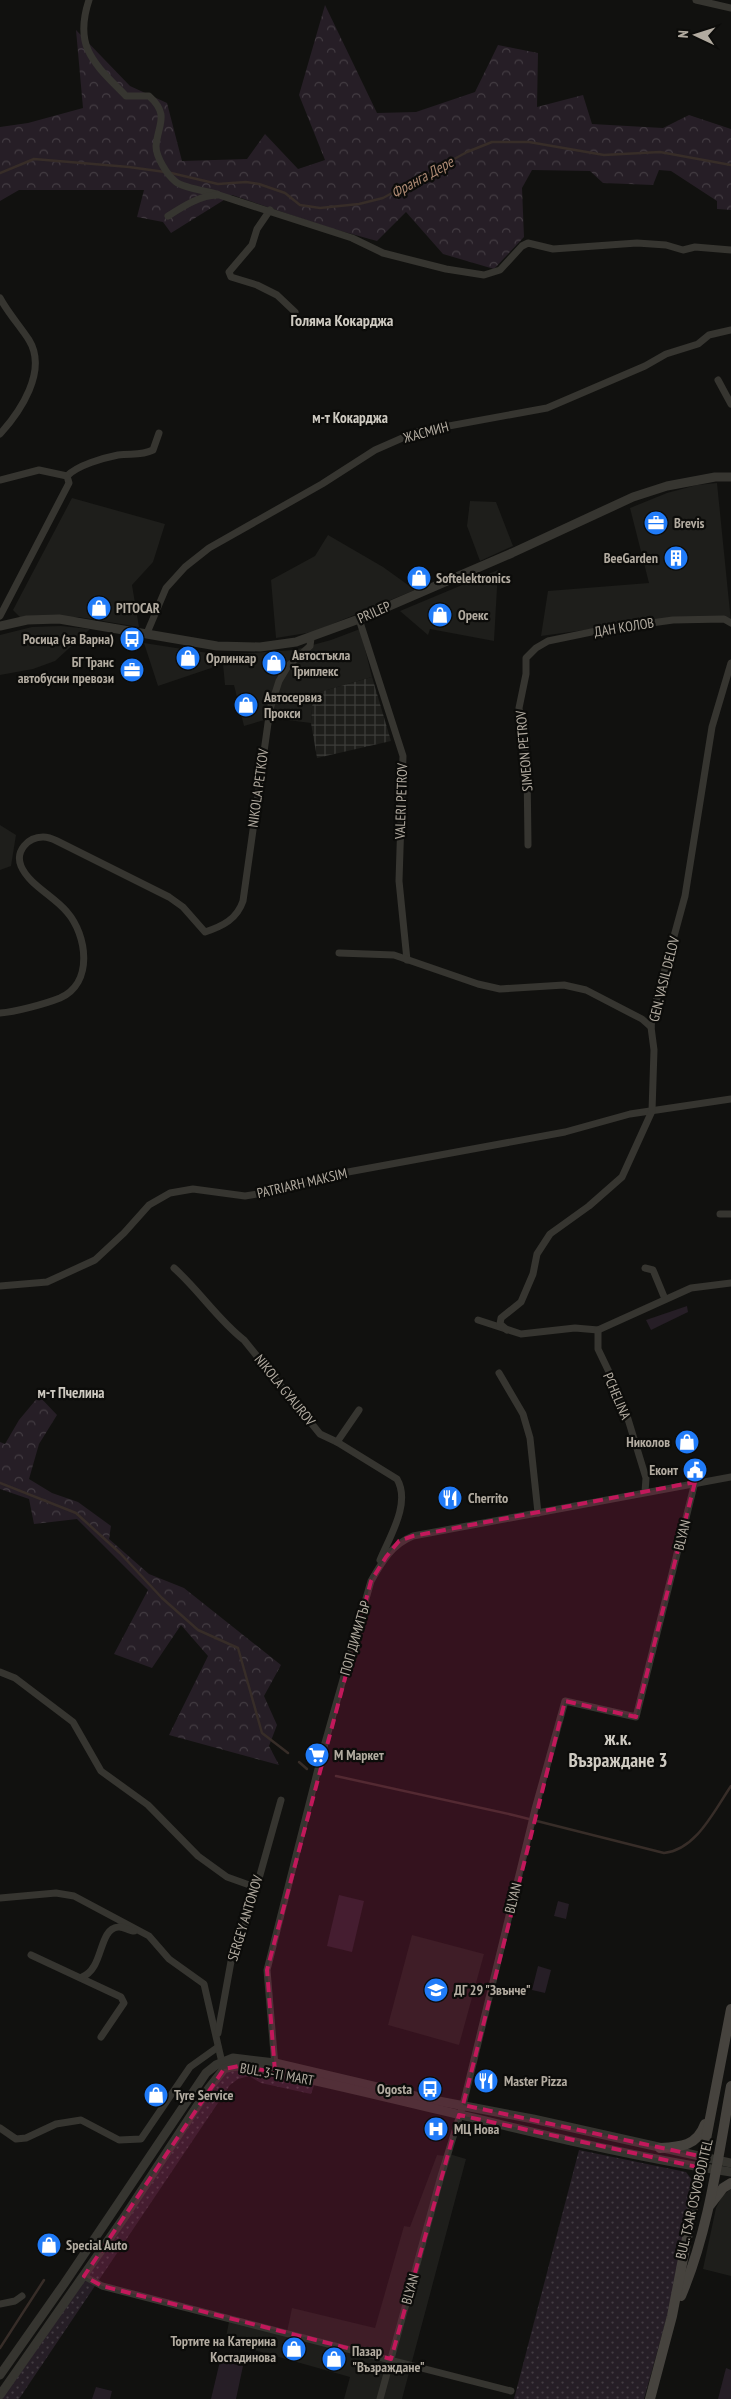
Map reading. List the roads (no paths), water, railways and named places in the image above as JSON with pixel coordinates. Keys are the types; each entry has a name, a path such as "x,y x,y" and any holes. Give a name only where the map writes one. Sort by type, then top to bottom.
{"main road":[{"path":"660,2148 680,2147 697,2139 705,2126 714,2097 731,2009"},
{"name":"BUL. TSAR OSVOBODITEL","path":"672,2316 697,2256 709,2206 731,2086"},
{"name":"BUL. TSAR OSVOBODITEL","path":"650,2399 672,2316 714,2097"},
{"path":"709,2206 723,2188 731,2183"}],"street":[{"path":"89,0 82,34 87,49 97,65 126,96 149,96 157,104 161,115 161,131 156,145 158,156 176,182 270,210 352,238 383,253 446,269 464,270 484,275 500,270 522,246 528,243 553,249 637,243 666,245 683,250 695,247 731,250"},
{"path":"696,0 731,8"},
{"path":"168,216 212,194 219,195"},
{"path":"270,210 257,229 252,245 228,272 231,277 257,285 277,294 295,312"},
{"path":"0,298 30,341 35,367 23,405 0,434"},
{"name":"ЖАСМИН","path":"147,633 166,588 185,567 209,548 322,484 375,450 416,432 547,408 645,366 666,354 698,344 709,334 731,330"},
{"path":"718,380 731,404"},
{"path":"67,476 74,470 117,455 145,454 153,450 159,433"},
{"path":"0,480 39,470 67,476"},
{"path":"0,616 34,548 68,488 67,476"},
{"name":"PRILEP","path":"0,626 27,620 59,619 235,647 278,645 311,638 359,619 512,553 633,497 667,486 705,478 731,477"},
{"name":"VALERI PETROV","path":"359,619 403,756 399,881 407,960"},
{"name":"ДАН КОЛОВ","path":"526,658 536,648 548,642 601,630 673,620 730,621"},
{"name":"NIKOLA PETKOV","path":"0,1013 61,998 76,984 85,960 80,930 67,911 30,878 21,866 20,853 25,844 34,838 44,837 57,841 169,897 183,907 205,932 222,925 239,913 243,901 265,734 273,696 279,680 288,666 310,646 311,638"},
{"name":"SIMEON PETROV","path":"526,658 526,674 519,708 527,765 528,845"},
{"name":"GEN. VASIL DELOV","path":"507,1330 500,1324 501,1318 520,1302 533,1274 537,1254 550,1234 590,1206 622,1177 652,1111 654,1050 651,1027 653,1013 685,896 712,727 731,663"},
{"path":"339,953 382,953 394,955 478,984 500,989 564,985 586,990 642,1019 651,1027"},
{"path":"0,1286 47,1282 95,1260 124,1233 148,1205 170,1193 193,1189 245,1196 264,1193 348,1172 502,1142 519,1142 565,1132 611,1118 731,1099"},
{"path":"720,1214 731,1214"},
{"name":"NIKOLA GYAUROV","path":"174,1268 193,1285 234,1332 250,1346 320,1434 389,1472 397,1479 402,1487 402,1497 394,1527 371,1581"},
{"path":"645,1268 653,1270 665,1299"},
{"path":"478,1320 521,1334 576,1328 598,1330 691,1288 731,1283"},
{"name":"PCHELINA","path":"598,1330 598,1349 610,1374 609,1384 624,1406 646,1478 645,1492"},
{"path":"499,1373 523,1414 530,1438 538,1513"},
{"path":"337,1442 359,1410"},
{"name":"ПОП ДИМИТЪР","path":"275,2068 267,1970 321,1757 371,1581 386,1557 399,1541 413,1536 695,1482 731,1477"},
{"name":"BLYAN","path":"380,2399 463,2105 531,1825 565,1701 636,1717 695,1482"},
{"path":"0,1672 15,1678 73,1722 101,1771 148,1805 198,1856 227,1877 255,1887"},
{"name":"SERGEY ANTONOV","path":"217,2038 232,1956 249,1914 255,1887 281,1800"},
{"path":"0,1898 66,1893 115,1916 155,1941 169,1959 204,1984 222,2066"},
{"path":"82,1977 93,1970 107,1935 112,1929 121,1927 139,1932"},
{"path":"31,1955 82,1977 121,1997 124,2004 101,2038"},
{"path":"0,2128 16,2139 26,2138 56,2124 81,2120 119,2140 141,2139 190,2067 218,2047"},
{"name":"BUL. 3-TI MART","path":"0,2394 84,2276 222,2066"},
{"name":"BUL. 3-TI MART","path":"0,2375 64,2284 206,2073 222,2066 275,2068 463,2105 660,2148 703,2162"},
{"name":"BUL. 3-TI MART","path":"275,2068 570,2142 703,2162"},
{"path":"703,2162 717,2165 731,2172"},
{"path":"717,2165 731,2163"},
{"path":"84,2276 102,2286 511,2391"},
{"path":"0,2304 15,2302 22,2296"}],"waterway":[{"name":"Франга Дере","path":"171,173 218,184 246,182 259,184 285,193 300,205 320,208 359,204 383,198 467,152 492,142 529,142 604,155 660,152 731,165"},
{"name":"Франга Дере","path":"0,173 34,159 165,172"},
{"path":"0,1483 76,1513 120,1553 162,1598 198,1630 238,1648 262,1733 288,1753"},
{"path":"299,1762 307,1769"},
{"path":"336,1776 513,1815 664,1853 686,1845 695,1837 711,1817 731,1786"},
{"path":"0,2348 44,2280"}],"place":[{"name":"Brevis","path":"656,523"},
{"name":"BeeGarden","path":"676,558"},
{"name":"Softelektronics","path":"419,578"},
{"name":"PITOCAR","path":"99,608"},
{"name":"Орекс","path":"440,615"},
{"name":"Росица (за Варна)","path":"132,639"},
{"name":"Орлинкар","path":"188,658"},
{"name":"Автостъкла Триплекс","path":"274,663"},
{"name":"БГ Транс автобусни превози","path":"132,670"},
{"name":"Автосервиз Прокси","path":"246,705"},
{"name":"Николов","path":"687,1442"},
{"name":"Еконт","path":"695,1470"},
{"name":"Cherrito","path":"450,1498"},
{"name":"М Маркет","path":"317,1755"},
{"name":"ДГ 29 \"Звънче\"","path":"436,1990"},
{"name":"Master Pizza","path":"486,2081"},
{"name":"Ogosta","path":"430,2089"},
{"name":"Tyre Service","path":"156,2095"},
{"name":"МЦ Нова","path":"436,2129"},
{"name":"Special Auto","path":"49,2245"},
{"name":"Тортите на Катерина Костадинова","path":"294,2349"},
{"name":"Пазар \"Възраждане\"","path":"334,2359"}],"district":[{"name":"Голяма Кокарджа","path":"342,320"},
{"name":"м-т Кокарджа","path":"350,417"},
{"name":"м-т Пчелина","path":"71,1392"},
{"name":"ж.к. Възраждане 3","path":"618,1749"}]}
